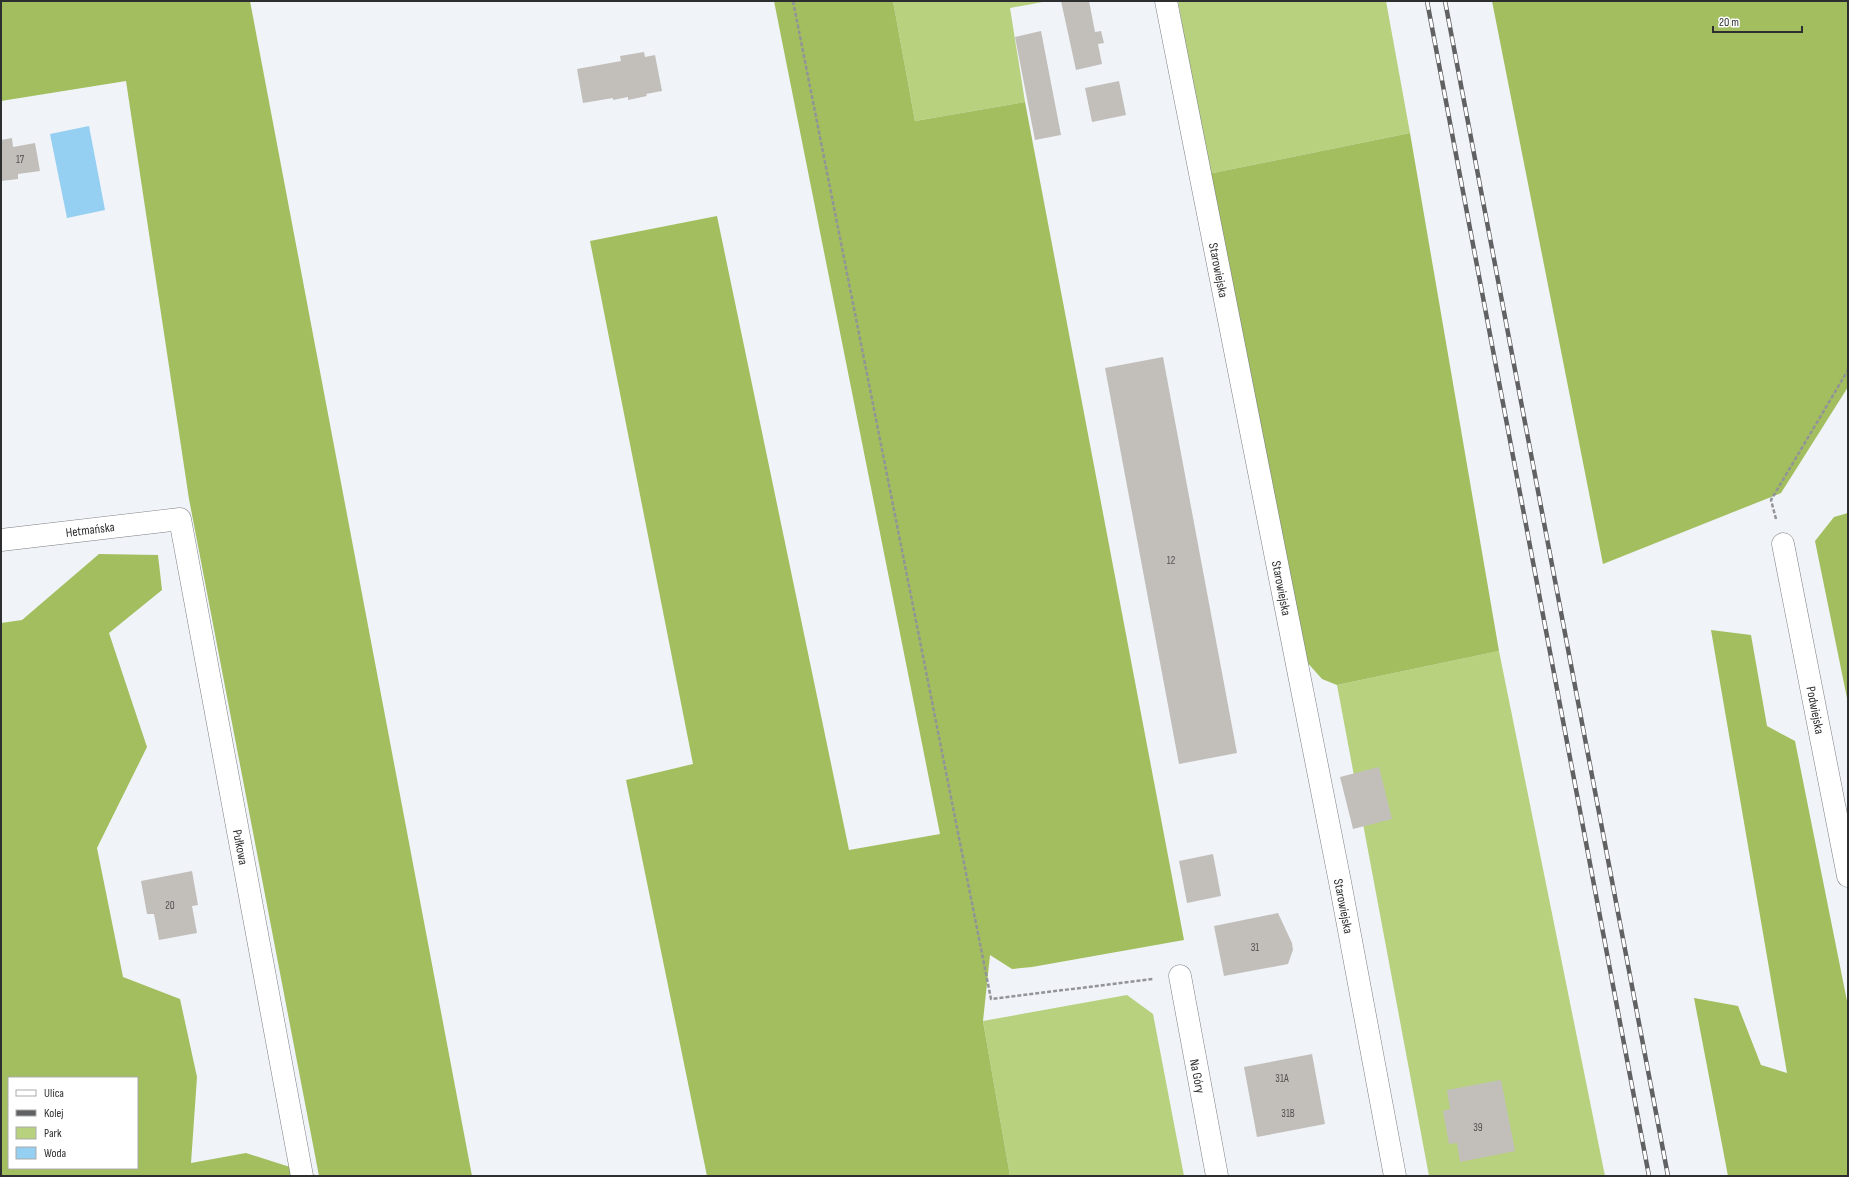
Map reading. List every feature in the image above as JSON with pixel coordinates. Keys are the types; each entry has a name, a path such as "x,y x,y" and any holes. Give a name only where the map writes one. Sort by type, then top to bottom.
{"street":[{"name":"Starowiejska","path":"1166,1 1340,882 1395,1176"},
{"name":"Hetmańska","path":"1,540 180,519"},
{"name":"Pułkowa","path":"180,519 302,1176"},
{"name":"Podwiejska","path":"1783,544 1848,876"},
{"name":"Na Góry","path":"1180,976 1217,1176"}],"path":[{"path":"793,1 991,999 1180,976"},
{"path":"1783,544 1771,500 1848,370"}],"green space":[{"path":"1,1 250,1 472,1176 319,1176 189,499 126,81 1,101"},
{"path":"774,1 893,1 915,121 1025,102 1184,940 1032,967 1012,969 990,955 983,1021 1010,1176 707,1176 626,780 693,764 590,241 717,216 849,850 940,834"},
{"path":"893,1 1048,1 1010,8 1025,102 915,121"},
{"path":"1178,1 1386,1 1410,133 1208,174"},
{"path":"1492,1 1848,1 1848,387 1781,493 1603,564"},
{"path":"1410,133 1499,651 1337,685 1322,679 1306,661 1208,174"},
{"path":"1848,513 1848,703 1815,541 1834,517"},
{"path":"99,554 158,555 162,590 109,633 147,747 97,848 123,977 180,999 197,1077 191,1163 246,1153 318,1176 1,1176 1,623 22,620"},
{"path":"1711,630 1751,635 1767,726 1795,741 1848,1006 1848,1176 1728,1176 1694,998 1738,1006 1761,1065 1787,1073"},
{"path":"1499,651 1605,1176 1429,1176 1337,685"},
{"path":"1127,995 1153,1014 1184,1176 1010,1176 983,1021"}],"water":[{"path":"89,126 105,210 67,218 50,134"}],"building":[{"path":"1061,1 1089,1 1095,32 1101,31 1104,43 1098,44 1102,64 1076,70"},
{"path":"1041,31 1061,135 1035,140 1015,37"},
{"path":"644,52 645,57 655,55 662,91 628,100 628,97 583,103 577,69 621,61 620,56"},
{"path":"1119,81 1126,115 1092,122 1085,88"},
{"path":"12,138 13,147 35,143 40,171 18,174 18,179 1,181 1,140"},
{"path":"1163,357 1237,753 1179,764 1105,368"},
{"path":"1379,767 1392,819 1353,829 1340,777"},
{"path":"1213,854 1221,896 1187,903 1179,861"},
{"path":"192,871 198,905 192,906 197,933 159,940 154,914 147,914 141,881"},
{"path":"1278,913 1292,943 1293,950 1288,964 1224,976 1214,926"},
{"path":"1312,1054 1325,1124 1257,1137 1244,1067"},
{"path":"1501,1080 1515,1151 1460,1162 1457,1143 1449,1144 1443,1111 1450,1109 1447,1090"}],"railway":[{"path":"1427,1 1649,1176"},
{"path":"1445,1 1668,1176"}]}
